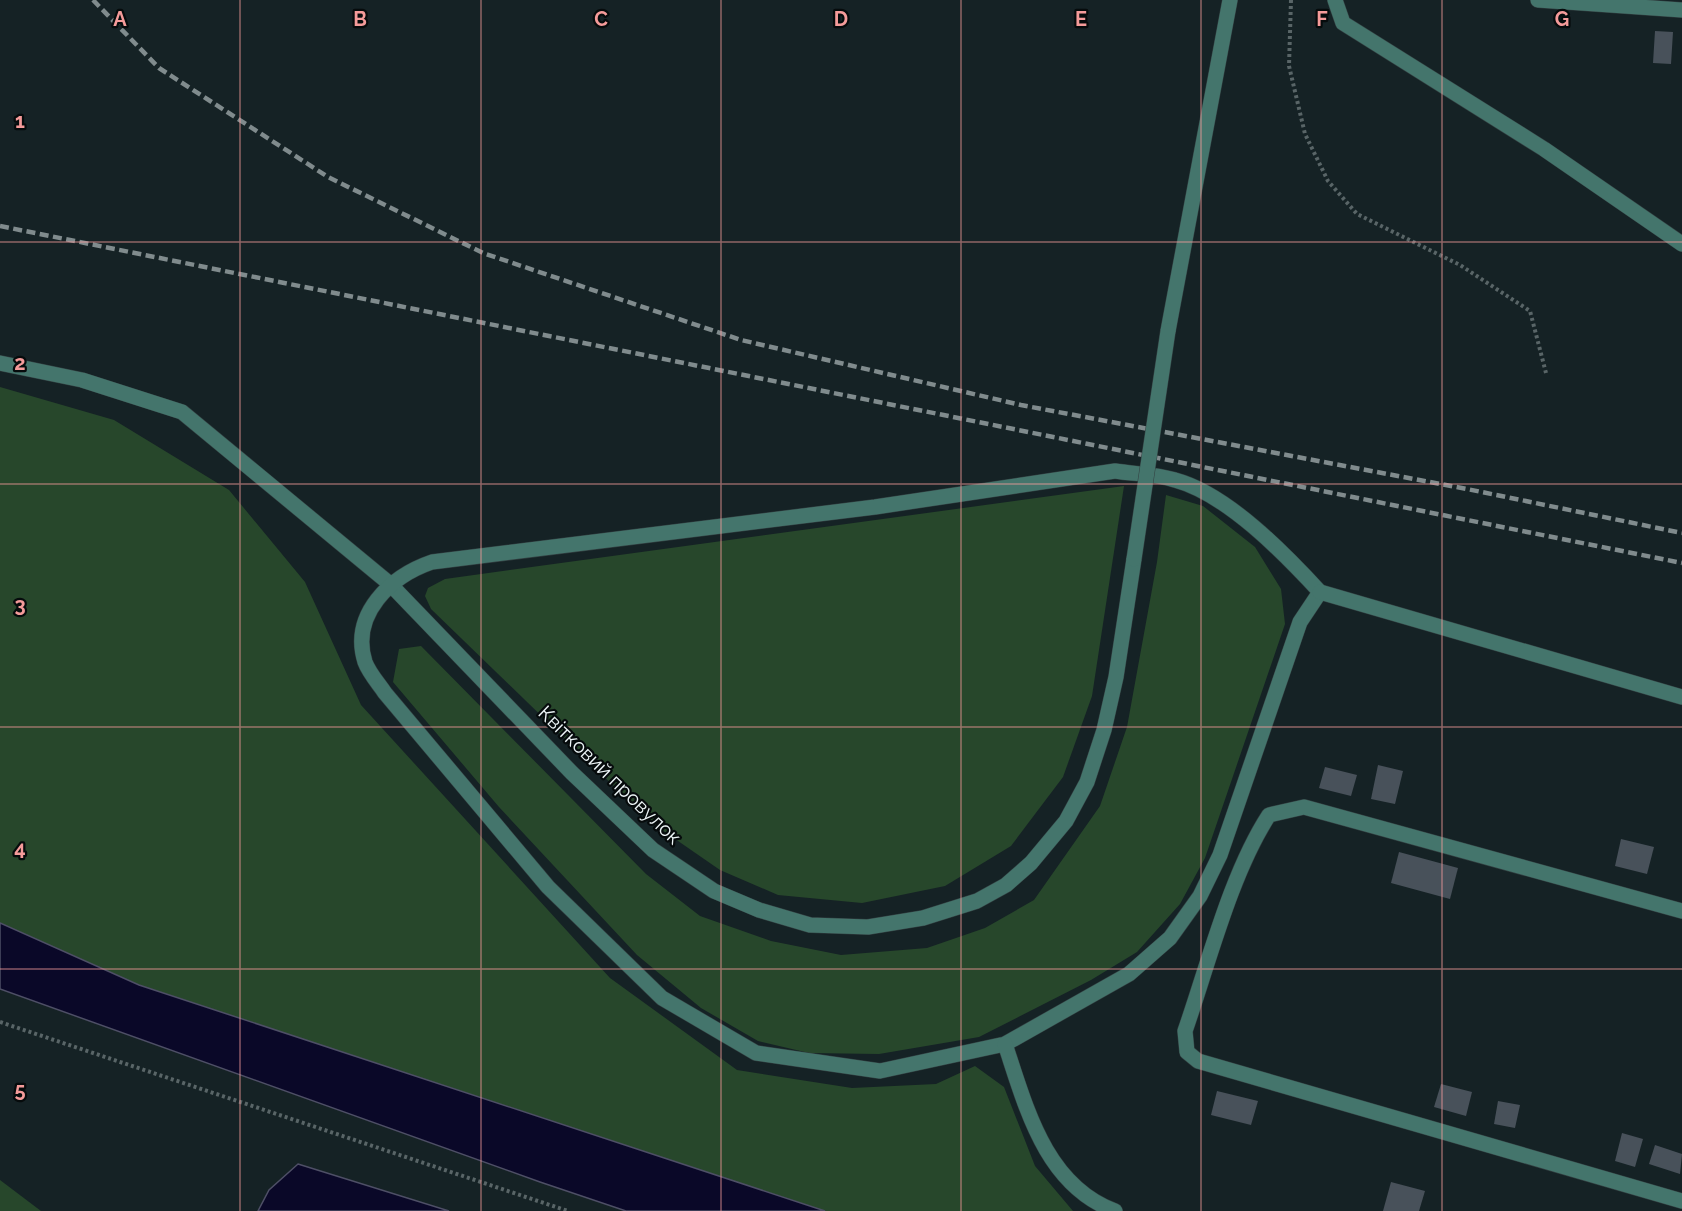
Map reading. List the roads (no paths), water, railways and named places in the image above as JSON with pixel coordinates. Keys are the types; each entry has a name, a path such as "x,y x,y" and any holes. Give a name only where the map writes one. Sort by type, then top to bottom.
{"street":[{"name":"Квітковий провулок","path":"0,363 82,380 182,411 390,584 572,773 653,850 714,891 759,910 810,925 868,927 923,918 986,896 1006,885 1031,863 1066,821 1087,782 1104,730 1116,677 1168,331 1230,0"},
{"path":"1335,0 1343,23 1544,149 1682,244"},
{"path":"1538,0 1682,10"},
{"path":"1320,592 1300,622 1220,855 1200,896 1170,938 1129,974 1005,1044 880,1071 756,1053 662,998 548,886 378,683 365,663 361,637 373,603 390,584 411,569 432,562 875,507 1115,471 1175,480 1220,502 1279,548 1320,592 1682,697"},
{"path":"1682,911 1304,807 1269,814 1256,834 1185,1031 1187,1052 1198,1061 1682,1201"},
{"path":"1005,1044 1032,1124 1051,1159 1063,1174 1098,1205 1115,1211"}],"railway":[{"path":"93,0 159,68 328,177 483,253 741,340 1021,405 1467,489 1682,533"},
{"path":"0,226 1682,563"}]}
